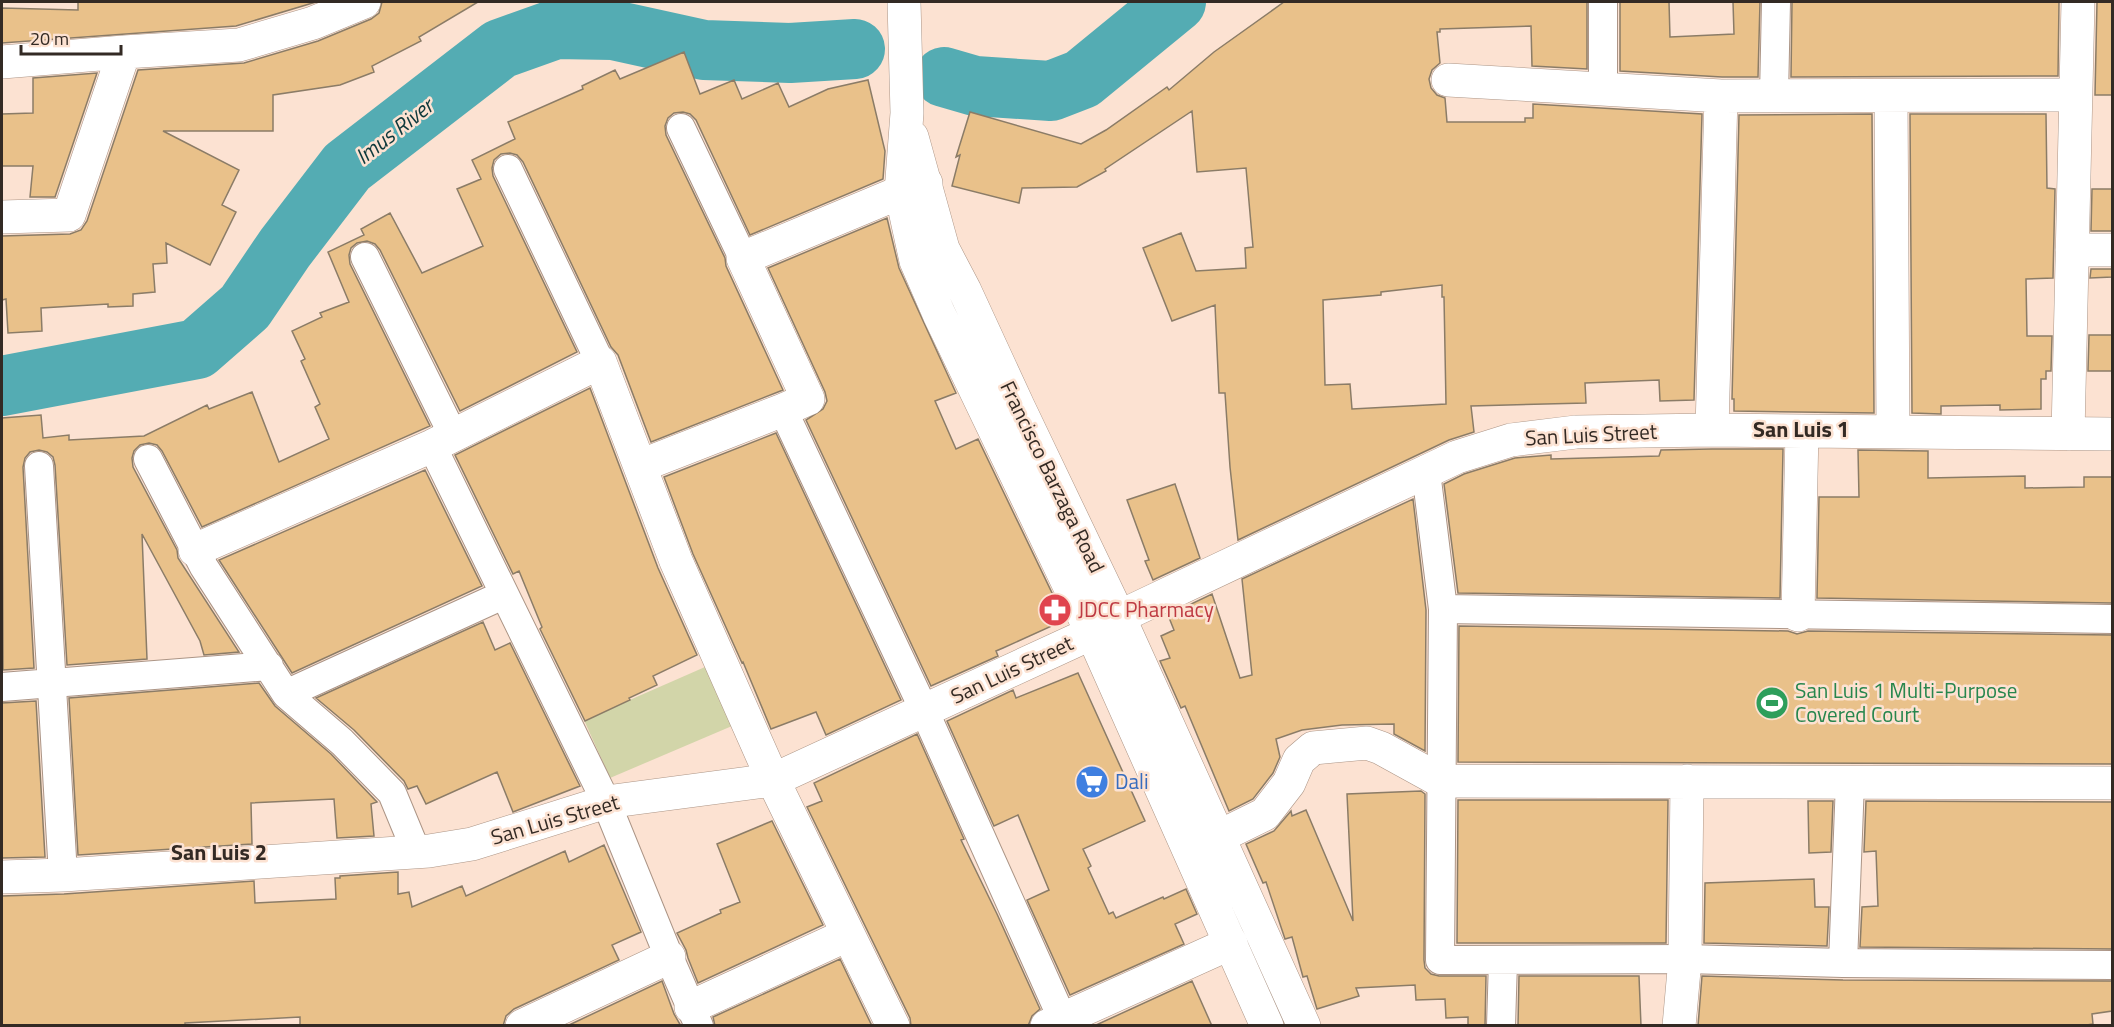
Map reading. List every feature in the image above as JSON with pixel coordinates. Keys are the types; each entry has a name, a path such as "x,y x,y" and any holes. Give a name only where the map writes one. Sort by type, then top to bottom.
{"street":[{"path":"2,62 239,45 313,23 363,2"},
{"name":"Francisco Barzaga Road","path":"904,2 907,116 914,188 916,261 939,314 1219,837 1304,1026"},
{"path":"1603,2 1603,89"},
{"path":"1774,96 1776,2"},
{"path":"2068,434 2078,2"},
{"path":"2,217 69,215 124,52"},
{"path":"1448,80 1721,96 2075,95"},
{"path":"1713,430 1721,96"},
{"path":"1891,96 1893,432"},
{"path":"640,466 808,399 681,128"},
{"path":"508,169 600,362 676,561 773,780 893,1026"},
{"path":"743,258 914,188"},
{"path":"2072,250 2112,250"},
{"path":"365,257 503,595 606,802 695,1016 847,935"},
{"path":"195,550 442,441 600,362"},
{"path":"783,410 924,710 1055,1022 1231,943"},
{"name":"San Luis Street","path":"2,877 63,876 416,851 472,844 606,802 773,780 1106,625 1426,471 1458,457 1511,440 1576,432 1713,430 2112,434"},
{"path":"1798,615 1802,431"},
{"path":"148,459 204,567 286,694 342,742 392,793 416,851"},
{"path":"39,466 63,876"},
{"path":"1426,471 1443,609 1440,960 1685,959 2112,965"},
{"path":"286,694 503,595"},
{"path":"1443,609 2112,619"},
{"name":"Francisco Barzaga Road","path":"1106,625 1189,851 1267,1026"},
{"path":"2,687 269,666"},
{"path":"1189,851 1265,814 1289,783 1299,760 1312,748 1367,743 1381,748 1441,781 2112,783"},
{"path":"1679,1026 1685,959 1687,781"},
{"path":"1843,963 1850,782"},
{"path":"522,1026 669,957"},
{"path":"1501,1026 1503,961"}],"green space":[{"path":"705,667 732,726 610,778 584,720"}],"building":[{"path":"78,2 316,2 236,26 2,43 2,8 78,10"},
{"path":"382,2 478,2 419,37 421,41 372,66 374,72 340,85 273,95 273,131 163,131 239,170 222,205 236,212 210,265 166,243 167,263 153,264 155,292 133,294 133,306 108,307 108,304 41,308 42,331 8,333 6,299 2,300 2,236 70,234 81,230 87,221 138,70 244,63 318,41 371,19 379,13"},
{"path":"1284,2 1587,2 1587,69 1532,66 1531,26 1440,29 1440,32 1437,32 1440,63 1432,70 1429,79 1431,88 1437,95 1445,98 1447,122 1525,122 1525,118 1533,118 1533,104 1702,114 1694,400 1660,401 1659,380 1585,383 1586,403 1471,406 1474,432 1449,440 1238,540 1225,393 1219,393 1215,305 1172,321 1143,248 1181,233 1196,271 1246,268 1245,248 1253,247 1246,168 1197,172 1192,111 1105,169 1106,171 1077,187 1022,188 1019,203 952,186 960,155 956,157 970,112 1081,144 1106,130 1167,87 1169,90 1214,52","holes":["1442,285 1442,297 1444,297 1446,404 1352,409 1350,384 1325,385 1323,300 1381,295 1381,292"]},
{"path":"1620,2 1669,2 1670,37 1734,34 1733,2 1760,2 1758,77 1620,71"},
{"path":"1792,2 2059,2 2058,76 1791,77"},
{"path":"2097,2 2112,2 2112,95 2095,95"},
{"path":"684,52 700,94 734,80 742,99 778,83 789,107 828,89 868,80 885,151 883,179 750,235 696,120 690,114 674,113 668,118 665,126 666,135 725,258 726,266 783,390 651,442 618,355 611,347 523,162 517,155 501,154 494,160 493,176 577,352 460,411 380,250 375,244 367,241 357,243 351,248 350,264 430,426 202,527 162,451 157,445 149,443 140,445 134,451 133,467 177,550 178,558 239,652 204,655 200,641 142,534 147,659 67,665 55,465 53,457 47,452 39,450 30,452 25,458 23,467 34,668 3,670 2,418 41,415 43,438 69,435 69,440 144,436 207,405 209,409 252,392 279,462 329,439 315,407 320,404 301,361 305,359 292,331 322,317 320,313 349,302 328,252 364,235 361,229 390,213 422,273 483,246 457,189 481,179 472,160 515,139 508,122 583,89 582,86 615,70 620,79"},
{"path":"97,73 55,197 30,197 33,166 2,166 2,114 33,113 33,78"},
{"path":"1872,114 1874,413 1734,411 1734,399 1732,399 1739,115"},
{"path":"1910,114 2046,114 2047,188 2055,189 2053,278 2026,279 2027,336 2052,336 2051,371 2046,371 2046,379 2041,379 2041,409 2000,410 2000,405 1941,406 1941,414 1912,413"},
{"path":"2092,189 2112,189 2112,231 2091,231"},
{"path":"887,218 899,268 956,393 935,401 956,449 978,439 1065,620 996,651 998,656 931,686 806,420 823,409 827,401 825,392 768,268"},
{"path":"2091,269 2112,269 2112,277 2090,278"},
{"path":"2089,335 2112,335 2112,371 2088,371"},
{"path":"590,388 658,568 697,655 653,676 657,685 585,721 540,629 542,627 519,571 513,574 455,455"},
{"path":"776,433 901,700 826,735 816,712 771,729 693,554 664,477"},
{"path":"1783,449 1780,598 1458,593 1444,484 1464,474 1515,458 1551,455 1551,459 1659,456 1661,450"},
{"path":"1858,450 1928,451 1928,478 2025,476 2025,488 2084,487 2084,477 2112,477 2112,603 1817,598 1819,497 1859,497"},
{"path":"425,470 482,586 292,673 219,560"},
{"path":"1175,484 1200,558 1153,580 1145,561 1149,560 1127,500"},
{"path":"1413,499 1426,610 1425,751 1394,734 1394,724 1342,725 1302,730 1276,739 1280,757 1273,773 1253,799 1229,811 1185,706 1181,708 1160,661 1170,658 1161,636 1174,630 1168,615 1212,594 1240,678 1252,675 1242,579"},
{"path":"483,622 495,650 510,643 580,786 513,812 497,772 426,804 417,786 408,789 404,781 354,730 316,698"},
{"path":"1459,626 1788,631 1797,634 1808,631 2112,635 2112,764 1458,762"},
{"path":"1078,673 1145,821 1083,849 1091,866 1088,868 1109,914 1113,912 1116,918 1186,889 1197,914 1175,924 1184,944 1070,995 1027,900 1049,890 1018,815 994,826 947,721 1013,690 1016,698"},
{"path":"259,683 275,706 331,754 377,802 371,804 374,836 337,838 334,799 251,803 252,844 78,855 69,698"},
{"path":"36,701 45,857 2,858 2,703"},
{"path":"917,734 964,839 961,840 1040,1009 1032,1016 1028,1026 911,1026 910,1018 807,807 822,801 814,783"},
{"path":"1421,791 1425,794 1425,968 1431,974 1439,976 1486,976 1485,1026 1468,1026 1468,1017 1446,1018 1445,999 1416,1000 1415,985 1356,988 1359,996 1317,1009 1307,976 1303,977 1292,937 1285,939 1266,882 1263,883 1246,844 1274,831 1291,811 1292,816 1306,810 1353,921 1347,794"},
{"path":"1458,800 1668,800 1666,943 1457,943"},
{"path":"1808,801 1833,801 1831,852 1809,853"},
{"path":"1866,801 2112,802 2112,949 1860,947 1862,907 1878,906 1876,851 1864,852"},
{"path":"772,821 823,925 698,983 677,933 740,902 717,844"},
{"path":"604,845 641,932 612,945 619,960 514,1009 506,1016 503,1026 300,1026 300,1017 166,1026 2,1026 2,896 254,881 255,903 336,899 335,878 398,872 398,894 409,892 412,907 462,886 466,896 565,851 569,862"},
{"path":"1814,879 1815,907 1829,907 1827,946 1704,943 1705,883"},
{"path":"840,959 872,1026 715,1026 713,1017"},
{"path":"1519,976 1639,976 1641,1026 1518,1026"},
{"path":"1702,976 1843,980 2112,981 2112,1011 2092,1014 2093,1024 2080,1026 1698,1026"},
{"path":"662,981 681,1026 567,1026"},
{"path":"1192,981 1212,1026 1094,1026"}],"waterway":[{"name":"Imus River","path":"944,77 975,86 1051,91 1082,79 1176,2"},
{"name":"Imus River","path":"2,386 197,349 245,307 285,248 347,167 500,49 556,29 613,30 704,50 790,53 855,49"}],"place":[{"name":"JDCC Pharmacy","path":"1055,610"},
{"name":"San Luis 1 Multi-Purpose Covered Court","path":"1772,703"},
{"name":"Dali","path":"1092,782"}],"district":[{"name":"San Luis 1","path":"1801,429"},
{"name":"San Luis 2","path":"219,852"}]}
